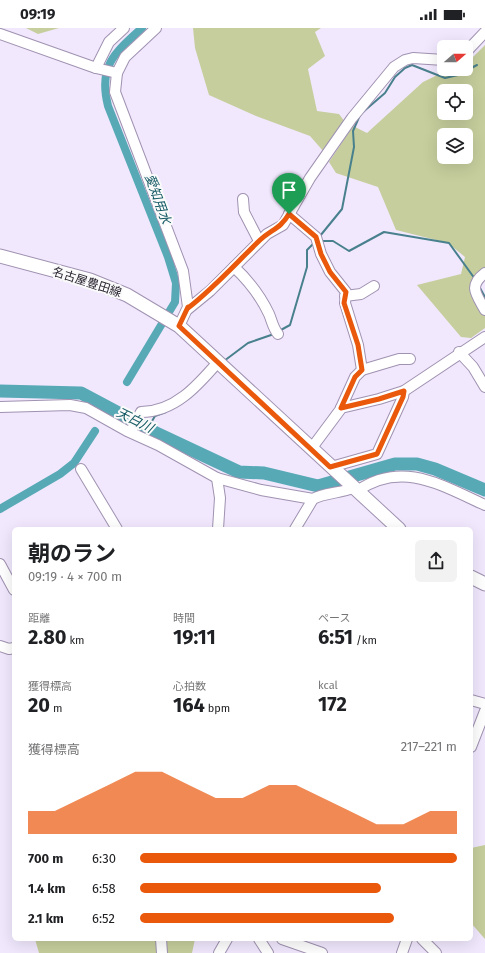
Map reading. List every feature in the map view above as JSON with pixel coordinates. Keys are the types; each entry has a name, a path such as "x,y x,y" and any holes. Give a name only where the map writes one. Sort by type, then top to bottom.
{"main road":[{"name":"名古屋豊田線","path":"0,256 90,280 127,295 177,325 397,527"},
{"path":"473,578 485,584"}],"street":[{"path":"96,68 109,42 124,28"},
{"path":"156,28 125,56 117,73 115,92 183,271 188,307"},
{"path":"473,45 485,32"},
{"path":"0,34 96,68 117,73"},
{"path":"177,325 188,307 210,291 259,241 282,225 310,178 352,118 394,67 405,60 414,58 437,60"},
{"path":"243,199 244,212 259,241"},
{"path":"289,214 317,240 323,260 330,272 346,292 344,303 358,345 362,370"},
{"path":"234,267 248,281 256,292 278,334"},
{"path":"485,273 475,285 474,290 485,310"},
{"path":"346,296 361,294 374,286"},
{"path":"341,408 379,399 404,391 460,352 485,337"},
{"path":"460,352 473,367 485,387"},
{"path":"311,449 341,408 355,377 362,370 399,358 410,359"},
{"path":"132,431 141,412 173,404 189,393 218,362"},
{"path":"333,469 377,454 404,391"},
{"path":"0,407 70,406 86,408 132,431 217,478 261,490 313,499"},
{"path":"81,469 115,527"},
{"path":"296,527 313,499 318,496 339,493 385,477 411,476 432,481 485,504"},
{"path":"217,478 220,498 218,527"},
{"path":"0,564 12,586"},
{"path":"0,646 9,650 12,649"},
{"path":"473,701 485,704"},
{"path":"473,743 485,711"},
{"path":"161,941 162,953"},
{"path":"219,953 226,941"},
{"path":"260,941 268,953"},
{"path":"288,941 322,953"},
{"path":"402,953 406,941"},
{"path":"424,941 436,953"}],"green space":[{"path":"26,28 59,28 38,34"},
{"path":"193,28 321,28 315,32 325,56 308,69 317,111 339,114 345,122 324,152 310,136 256,116 209,95 195,48"},
{"path":"485,45 485,270 471,290 485,316 485,328 471,338 461,337 417,285 461,274 465,257 448,243 396,230 378,187 336,173 329,162 353,126 367,133 423,82 437,75 473,76 473,57"},
{"path":"485,845 485,939 473,925 473,848"},
{"path":"36,941 195,941 192,953 39,953"}],"waterway":[{"name":"愛知用水","path":"127,382 175,302 176,283 168,257 108,106 105,92 107,71 116,53 142,28"},
{"path":"363,112 385,93 395,77 405,68 412,65 445,78 458,75 477,65"},
{"path":"320,236 342,209 354,147 353,131 360,115"},
{"path":"320,241 333,241 349,251 384,232 449,243 475,279"},
{"path":"279,331 290,325 307,267 307,250 314,243"},
{"path":"480,288 485,297"},
{"path":"224,361 248,343 274,334"},
{"name":"天白川","path":"0,391 81,393 158,434 239,472 264,473 318,486 395,464 417,464 435,469 485,490"},
{"path":"148,428 155,416 166,412"},
{"name":"愛知用水","path":"0,509 60,474 74,463 95,431"}],"route":[{"path":"289,214 316,237 321,254 330,272 346,292 344,303 358,345 362,370 355,377 341,408 379,399 404,391 403,397 379,452 376,455 330,467 179,326 188,307 210,291 243,256 267,234 282,225 289,214"}]}
